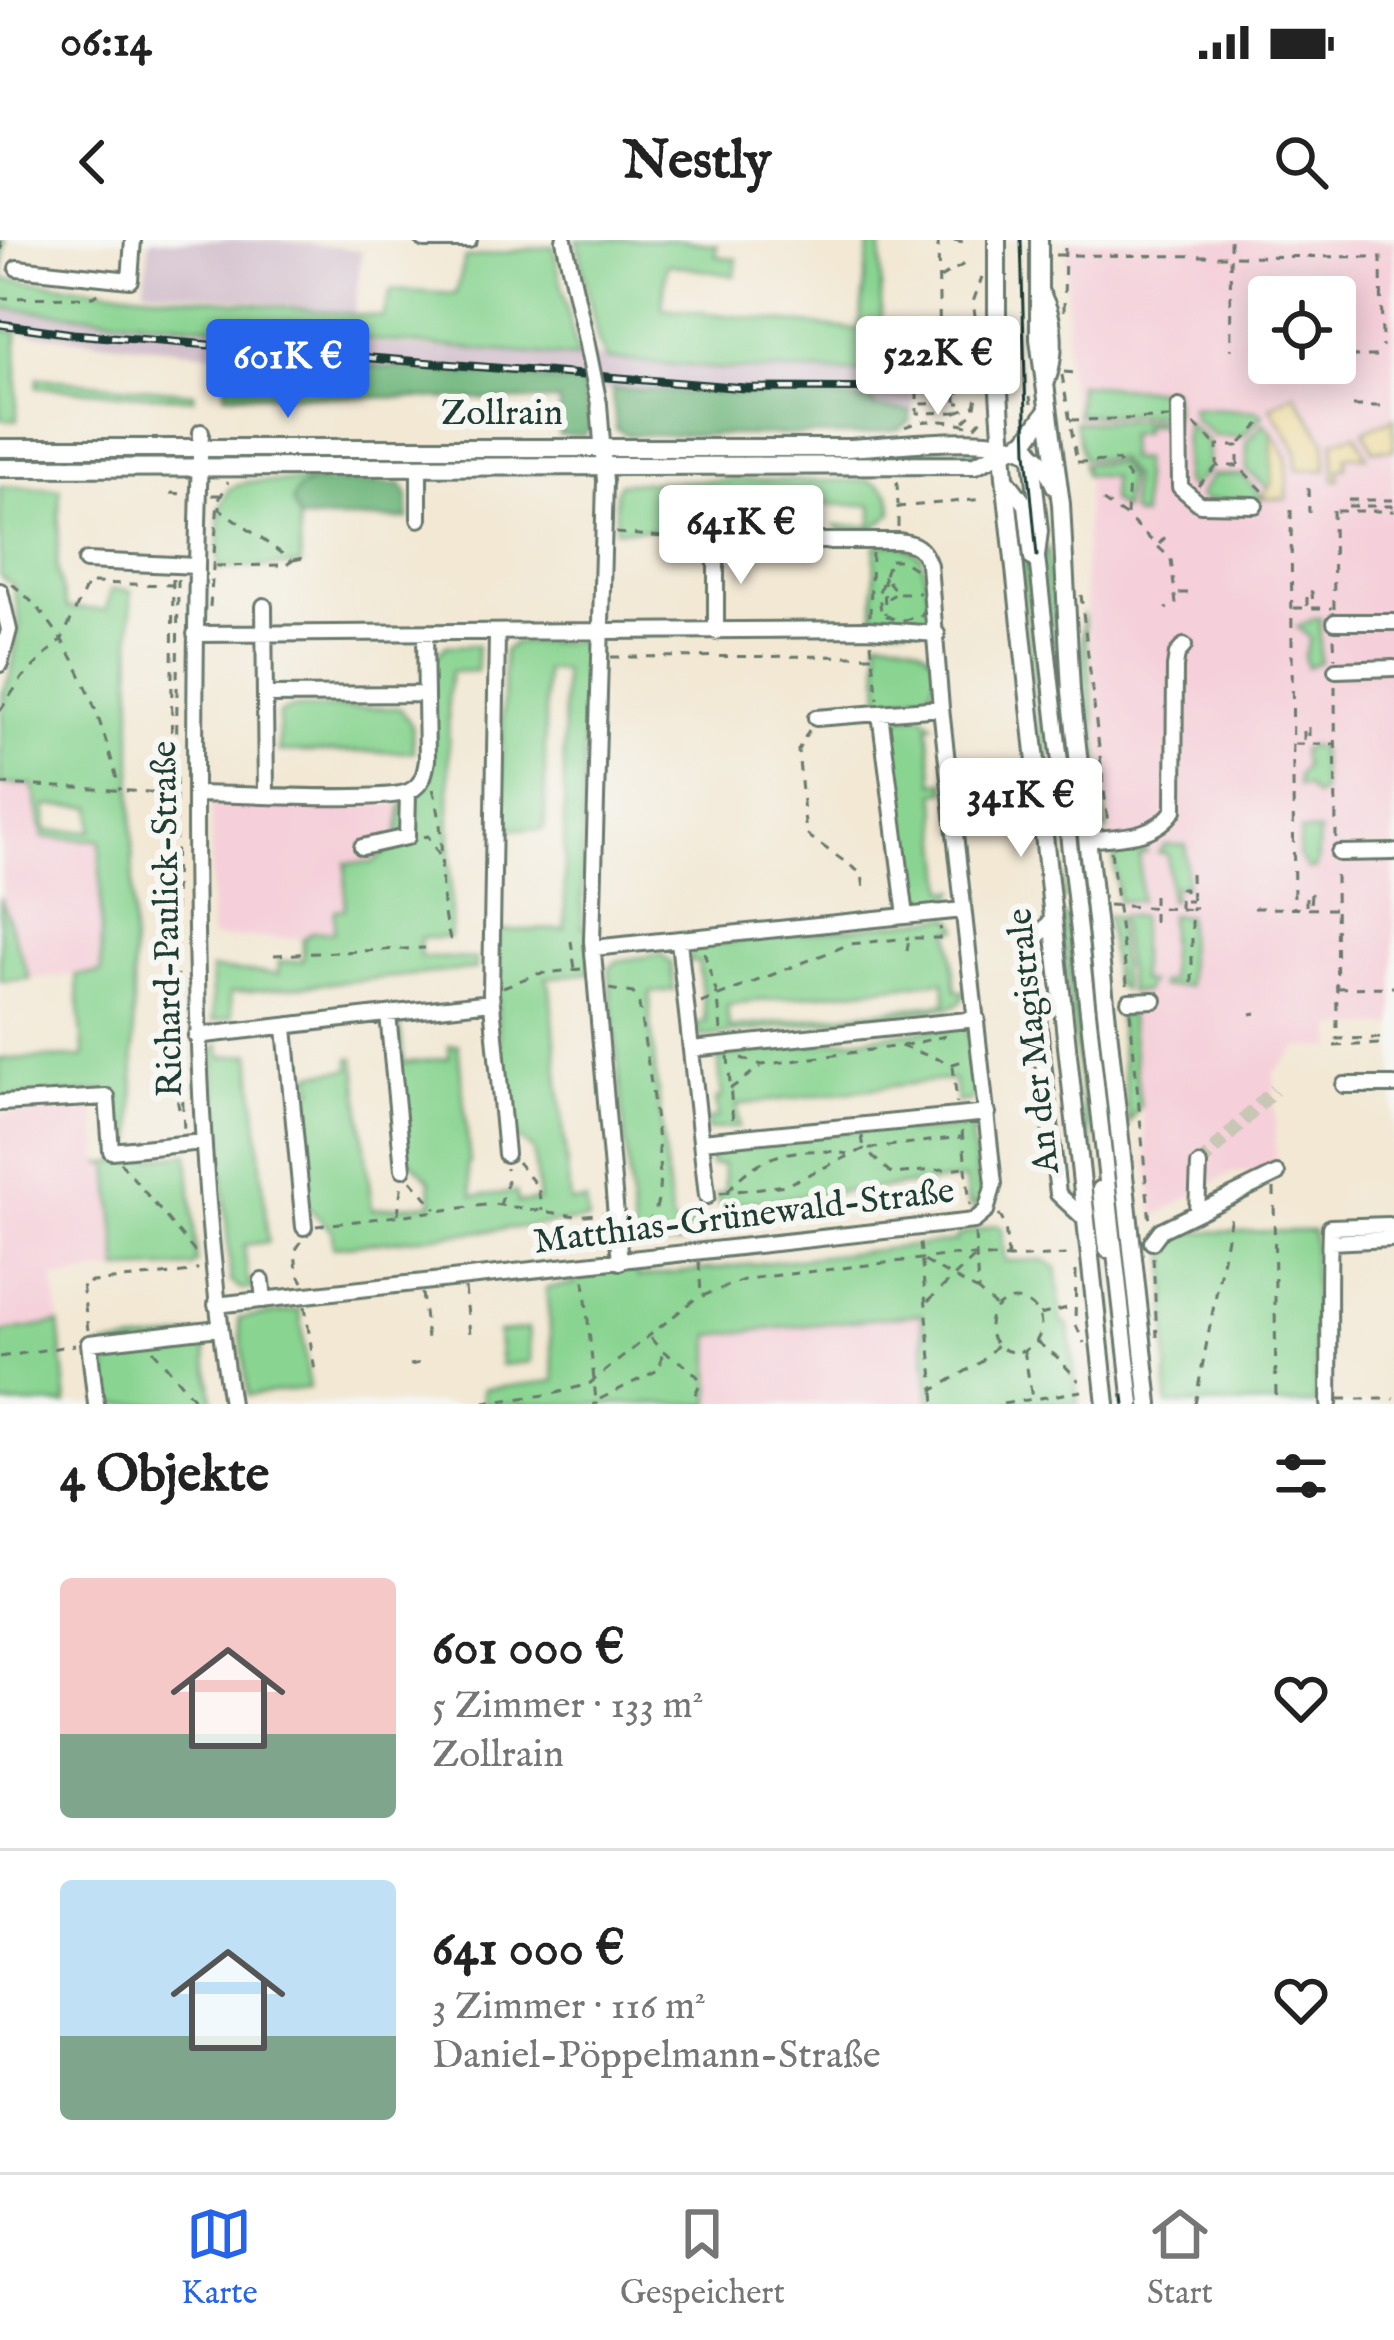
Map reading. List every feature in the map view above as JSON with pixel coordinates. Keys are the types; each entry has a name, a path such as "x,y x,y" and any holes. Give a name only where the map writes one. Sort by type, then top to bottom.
{"main road":[{"name":"An der Magistrale","path":"997,240 998,364 1017,447 1005,477 1106,1404"},
{"name":"An der Magistrale","path":"1043,248 1039,407 1061,504 1071,691 1149,1404"},
{"path":"1017,447 1039,407"},
{"name":"Zollrain","path":"0,448 201,440 1017,447"},
{"name":"An der Magistrale","path":"1017,447 1049,474 1061,504"},
{"name":"Zollrain","path":"0,469 981,464 1017,447"},
{"name":"Zollrain","path":"981,464 1005,477"}],"street":[{"path":"17,268 130,280 133,240"},
{"path":"424,240 470,240"},
{"path":"564,240 604,447 593,948 620,1262"},
{"path":"1179,412 1180,487 1200,504 1260,499"},
{"name":"Richard-Paulick-Straße","path":"201,440 199,495 205,566 195,794 196,1143 231,1404"},
{"path":"1017,447 1040,531 1037,557 1072,860"},
{"path":"419,468 419,519"},
{"path":"1005,477 1026,505 1122,1404"},
{"path":"716,541 716,632"},
{"name":"Matthias-Grünewald-Straße","path":"216,1305 973,1222 992,1198 988,1113 929,565 916,545 898,541 716,541"},
{"path":"1037,556 1132,1404"},
{"path":"86,561 205,566"},
{"path":"0,588 9,630 0,664"},
{"path":"265,606 266,794"},
{"path":"1335,615 1394,622"},
{"path":"449,618 449,635"},
{"path":"201,634 869,629 937,634"},
{"path":"497,634 491,998 506,1154"},
{"path":"195,794 408,792 423,779 426,766 424,635"},
{"path":"1087,840 1150,831 1165,824 1174,810 1175,667 1184,646"},
{"path":"1336,670 1394,668"},
{"path":"265,695 424,694"},
{"path":"816,718 941,708"},
{"path":"880,713 906,916"},
{"path":"362,847 407,837 408,792"},
{"path":"1337,855 1394,852"},
{"path":"593,948 963,910"},
{"path":"1054,917 1030,947 1033,975 1058,1194 1087,1221"},
{"path":"679,941 707,1195"},
{"path":"196,1036 491,998"},
{"path":"1129,1000 1154,1000"},
{"path":"388,1014 403,1169"},
{"path":"692,1049 725,1050 978,1024"},
{"path":"285,1028 304,1227"},
{"path":"1344,1085 1394,1085"},
{"path":"0,1103 107,1096 112,1151 196,1143"},
{"path":"702,1141 988,1113"},
{"path":"1197,1212 1199,1165"},
{"path":"1151,1242 1161,1230 1275,1174"},
{"path":"1330,1242 1333,1401"},
{"path":"262,1281 264,1300"},
{"path":"96,1404 89,1343 219,1328"}],"path":[{"path":"938,240 940,360"},
{"path":"954,240 968,243"},
{"path":"1230,240 1231,350"},
{"path":"0,241 2,250"},
{"path":"1043,248 1230,257 1381,257 1382,347"},
{"path":"939,279 966,263"},
{"path":"956,412 956,360 917,360 917,413 912,423 958,422 975,427 984,420 973,302 977,282 986,269"},
{"path":"0,298 93,297 108,289 111,278"},
{"path":"940,348 958,331"},
{"path":"1356,356 1380,356 1380,361"},
{"path":"917,368 956,370"},
{"path":"958,422 972,417 982,369"},
{"path":"946,374 956,370"},
{"path":"1062,372 1076,373"},
{"path":"1038,391 1039,407"},
{"path":"946,398 959,401"},
{"path":"917,404 959,401"},
{"path":"917,413 956,412 976,405"},
{"path":"1353,406 1382,406"},
{"path":"1069,420 1179,412 1217,446 1238,446 1265,419"},
{"path":"1217,446 1217,466"},
{"path":"1238,446 1238,466 1260,499"},
{"path":"1077,462 1118,461 1129,478 1127,517"},
{"path":"1209,474 1217,466 1238,466"},
{"path":"201,634 205,566 220,494 232,478"},
{"path":"897,482 897,524"},
{"path":"1308,488 1309,512"},
{"path":"199,495 220,494"},
{"path":"220,494 220,509 292,561"},
{"path":"898,507 984,499"},
{"path":"1102,501 1137,526 1175,569 1176,604 1167,609 1166,617"},
{"path":"1348,503 1394,505"},
{"path":"1335,1043 1333,511 1394,505"},
{"path":"1291,510 1294,908"},
{"path":"1131,532 1137,526"},
{"path":"1155,555 1170,532"},
{"path":"604,534 716,541"},
{"path":"205,566 284,566 309,557"},
{"path":"890,560 908,562 922,573 926,609 920,617 904,621 885,616 879,592 884,574 890,560"},
{"path":"174,565 169,970 173,1077 196,1143"},
{"path":"884,574 898,593"},
{"path":"884,574 885,616"},
{"path":"0,588 9,581 32,600 62,639 85,681 120,790"},
{"path":"0,711 22,679 62,639 88,584 173,585"},
{"path":"871,594 879,592"},
{"path":"888,598 898,593 925,593"},
{"path":"1081,593 1142,1113 1151,1242"},
{"path":"1176,593 1195,593"},
{"path":"1291,608 1310,606 1335,615"},
{"path":"598,657 873,656"},
{"path":"816,718 798,750 806,834 862,874 865,889"},
{"path":"1292,744 1336,744"},
{"path":"426,766 442,815 444,926 453,946"},
{"path":"0,784 195,794"},
{"path":"407,837 428,836 443,861"},
{"path":"1191,873 1192,982"},
{"path":"1180,910 1180,889 1185,889 1185,901 1192,901"},
{"path":"1154,895 1154,922"},
{"path":"1104,904 1194,909"},
{"path":"1254,908 1336,909"},
{"path":"687,1006 850,944 941,938 939,912"},
{"path":"907,951 909,938"},
{"path":"700,939 718,998 734,1137"},
{"path":"571,941 575,970"},
{"path":"274,955 425,948"},
{"path":"491,998 537,974 595,968"},
{"path":"1336,988 1391,989"},
{"path":"596,991 625,989 634,993 639,1004 660,1174 652,1217 644,1225 617,1229"},
{"path":"730,1089 762,1066 900,1046 978,1024"},
{"path":"1381,1039 1381,1044 1335,1043 1381,1039"},
{"path":"900,1046 953,1064 981,1056"},
{"path":"725,1050 762,1066"},
{"path":"953,1064 978,1292"},
{"path":"707,1195 786,1185 864,1148 962,1136"},
{"path":"864,1148 892,1174 966,1167"},
{"path":"728,1192 767,1157 818,1150 850,1155"},
{"path":"0,1357 89,1343 82,1283 193,1272 205,1263 112,1151"},
{"path":"506,1154 538,1187 542,1210"},
{"path":"500,1204 507,1184 506,1154"},
{"path":"398,1216 403,1170 438,1210"},
{"path":"1275,1174 1276,1404"},
{"path":"1195,1404 1236,1192"},
{"path":"992,1198 1005,1225 1009,1258"},
{"path":"303,1268 304,1284 296,1271 295,1251 304,1227 500,1204 577,1216 616,1212"},
{"path":"699,1222 700,1230"},
{"path":"918,1227 935,1404"},
{"path":"698,1253 701,1296"},
{"path":"483,1403 553,1394 594,1381 701,1296 746,1279 922,1260 1066,1255"},
{"path":"927,1302 976,1256"},
{"path":"922,1260 978,1292 996,1308"},
{"path":"583,1267 596,1403 660,1369 662,1354"},
{"path":"464,1280 470,1334"},
{"path":"422,1284 427,1339"},
{"path":"304,1295 315,1372"},
{"path":"1019,1300 1039,1316 1036,1341 1024,1350 1010,1352 997,1345 989,1323 996,1308 1019,1300"},
{"path":"1039,1316 1071,1307"},
{"path":"142,1336 198,1404"},
{"path":"650,1337 662,1354 687,1362 701,1381 691,1404"},
{"path":"1036,1341 1079,1381"},
{"path":"934,1390 981,1362 997,1345"},
{"path":"1024,1350 1032,1400"},
{"path":"410,1365 421,1363 421,1370"},
{"path":"1003,1404 1042,1401 1082,1390"},
{"path":"1333,1401 1394,1399"}],"shaded area":[{"path":"150,240 279,240 362,250 354,313 144,288"},
{"path":"1067,240 1394,240 1394,1025 1334,1027 1334,1048 1299,1047 1274,1072 1276,1172 1231,1173 1154,1217 1084,587 1087,484 1066,368"},
{"path":"0,309 411,347 605,357 912,362 913,410 820,408 581,389 582,383 227,355 17,332 0,330"},
{"path":"0,784 33,785 44,838 100,839 101,973 30,979 2,910"},
{"path":"212,804 402,805 400,938 211,938"},
{"path":"94,1104 100,1163 109,1163 119,1270 54,1279 59,1323 0,1333 0,1115"},
{"path":"921,1314 930,1404 711,1404 710,1335"}],"green space":[{"path":"0,240 5,240 3,279 383,317 391,290 456,294 465,258 553,246 578,358 0,308"},
{"path":"577,240 680,240 717,245 716,256 737,259 735,276 667,264 662,308 859,330 870,240 881,240 881,332 896,335 892,373 721,369 607,359 598,341"},
{"path":"0,330 17,332 17,420 0,419"},
{"path":"227,355 583,383 591,427 584,435 559,435 559,401 225,394"},
{"path":"38,378 194,393 194,399 37,387"},
{"path":"1078,384 1173,391 1174,415 1077,415"},
{"path":"612,389 873,400 874,408 911,411 910,421 899,429 861,435 628,435 616,429"},
{"path":"1191,407 1263,415 1242,437 1214,436 1193,418"},
{"path":"1158,420 1159,425 1142,426 1142,433 1128,434 1128,459 1142,460 1142,516 1135,516 1130,511 1131,477 1118,459 1083,459 1075,422"},
{"path":"1185,422 1208,442 1208,471 1190,488 1184,482"},
{"path":"1264,423 1272,432 1269,489 1247,470 1247,442"},
{"path":"977,449 977,454 894,460 635,461 635,454"},
{"path":"239,454 573,454 572,462 239,462"},
{"path":"1117,463 1127,478 1123,510 1111,501 1112,477 1085,475 1083,464"},
{"path":"1213,475 1242,475 1262,496 1258,500 1204,500 1199,495"},
{"path":"314,481 293,501 299,519 301,565 218,569 220,509 229,489 246,482"},
{"path":"314,481 401,484 408,495 408,519 299,519 292,501 298,489"},
{"path":"870,481 887,492 892,513 870,532 842,531 836,526 872,526 872,505 659,503 658,523 668,530 616,529 620,483"},
{"path":"0,486 60,489 57,570 67,608 106,610 111,589 131,591 134,1141 117,1143 107,1091 0,1098 0,1059 84,1057 76,975 101,973 100,840 43,838 33,785 0,784 3,693 20,621 13,585 0,576","holes":["46,806 93,807 92,831 46,831"]},
{"path":"1014,501 1022,512 1065,899 1057,900"},
{"path":"899,543 921,556 933,616 926,625 874,626 875,546"},
{"path":"1048,548 1086,898 1080,898 1042,560"},
{"path":"1083,613 1107,830 1095,827 1080,684"},
{"path":"1320,618 1320,662 1307,667 1304,656 1310,638 1297,627"},
{"path":"878,638 915,644 932,657 935,679 929,693 880,701"},
{"path":"585,641 582,927 589,928 590,973 546,978 570,1202 586,1201 588,1220 333,1247 332,1231 306,1205 296,1092 314,1090 310,1074 350,1069 350,1058 355,1058 372,1209 432,1203 430,1180 405,1156 391,1019 399,1018 404,1063 449,1058 449,1046 458,1045 473,1196 516,1192 518,1203 539,1200 533,1150 507,1130 498,1026 497,931 565,929 563,670 545,670 543,830 501,828 504,651 514,643"},
{"path":"477,645 477,671 451,672 448,697 451,928 449,938 420,938 420,957 476,959 476,969 230,993 232,1017 213,1021 211,969 278,974 279,962 303,961 303,939 313,932 334,932 335,910 345,909 346,863 372,863 396,845 402,805 430,782 431,663 446,646"},
{"path":"291,708 400,708 412,726 413,752 279,752 279,714"},
{"path":"923,715 933,724 928,726 934,783 945,782 946,791 936,793 946,890 956,890 950,900 914,904 908,900 886,724 891,718"},
{"path":"1311,745 1320,749 1322,792 1315,796 1307,787 1298,786 1304,767 1301,750"},
{"path":"1301,831 1320,832 1315,869 1307,869 1299,856"},
{"path":"1140,843 1147,853 1140,854 1140,901 1118,901 1113,848"},
{"path":"1165,845 1186,845 1186,886 1174,886 1173,900 1169,900 1168,854 1158,853"},
{"path":"0,897 30,979 0,981"},
{"path":"1088,911 1122,1213 1115,1214 1082,912"},
{"path":"1169,915 1187,916 1188,986 1160,987 1160,982 1169,981"},
{"path":"1060,916 1066,916 1100,1209 1094,1210"},
{"path":"1107,916 1116,916 1123,990 1114,984"},
{"path":"1120,916 1140,916 1140,981 1149,982 1144,992 1129,992"},
{"path":"948,917 959,929 950,931 956,991 965,991 961,1002 951,1007 701,1037 696,1024 706,1022 698,962 688,962 695,946","holes":["944,981 946,1003 729,1028 727,1006"]},
{"path":"661,954 671,964 674,990 650,993 650,1019 671,1216 674,1225 696,1223 693,1242 641,1248 635,1242 609,969 617,961"},
{"path":"1129,1010 1140,1106 1129,1123 1118,1017"},
{"path":"967,1025 975,1096 969,1102 957,1102 954,1080 935,1081 737,1105 739,1127 708,1130 707,1119 718,1118 716,1099 722,1098 718,1056"},
{"path":"219,1044 222,1057 251,1054 268,1242 244,1245 248,1282 257,1281 257,1288 242,1290 231,1282 213,1051"},
{"path":"965,1120 978,1124 980,1132 971,1133 978,1188 986,1188 973,1210 965,1179 719,1205 717,1193 725,1192 723,1165 710,1165 711,1144 905,1125 907,1133 965,1128"},
{"path":"188,1154 197,1263 119,1270 109,1164 100,1164"},
{"path":"996,1225 1002,1228 1005,1261 1044,1260 1057,1268 1061,1321 1069,1327 1078,1404 930,1404 921,1314 711,1335 711,1404 483,1404 483,1389 555,1381 546,1288 575,1284 574,1272 635,1266 638,1277 956,1241 956,1236"},
{"path":"1313,1231 1316,1404 1167,1404 1167,1232"},
{"path":"300,1310 309,1388 248,1395 239,1318"},
{"path":"59,1323 67,1404 0,1404 0,1333"},
{"path":"528,1329 531,1362 501,1365 498,1332"},
{"path":"203,1335 214,1404 110,1404 105,1346"}],"sand":[{"path":"1294,393 1325,441 1326,470 1297,470 1297,451 1271,407"},
{"path":"1394,418 1394,450 1373,450 1364,431"},
{"path":"1272,432 1287,456 1287,499 1261,498 1272,484"},
{"path":"1356,434 1367,456 1346,456 1346,468 1339,468 1339,480 1334,480 1334,441"}],"tunnel":[{"path":"1199,1165 1274,1090"}],"tram line":[{"path":"1021,240 1027,451 1037,556"},
{"path":"1124,1396 1125,1404"}],"railway":[{"path":"0,324 73,334 745,388 958,389"}]}
